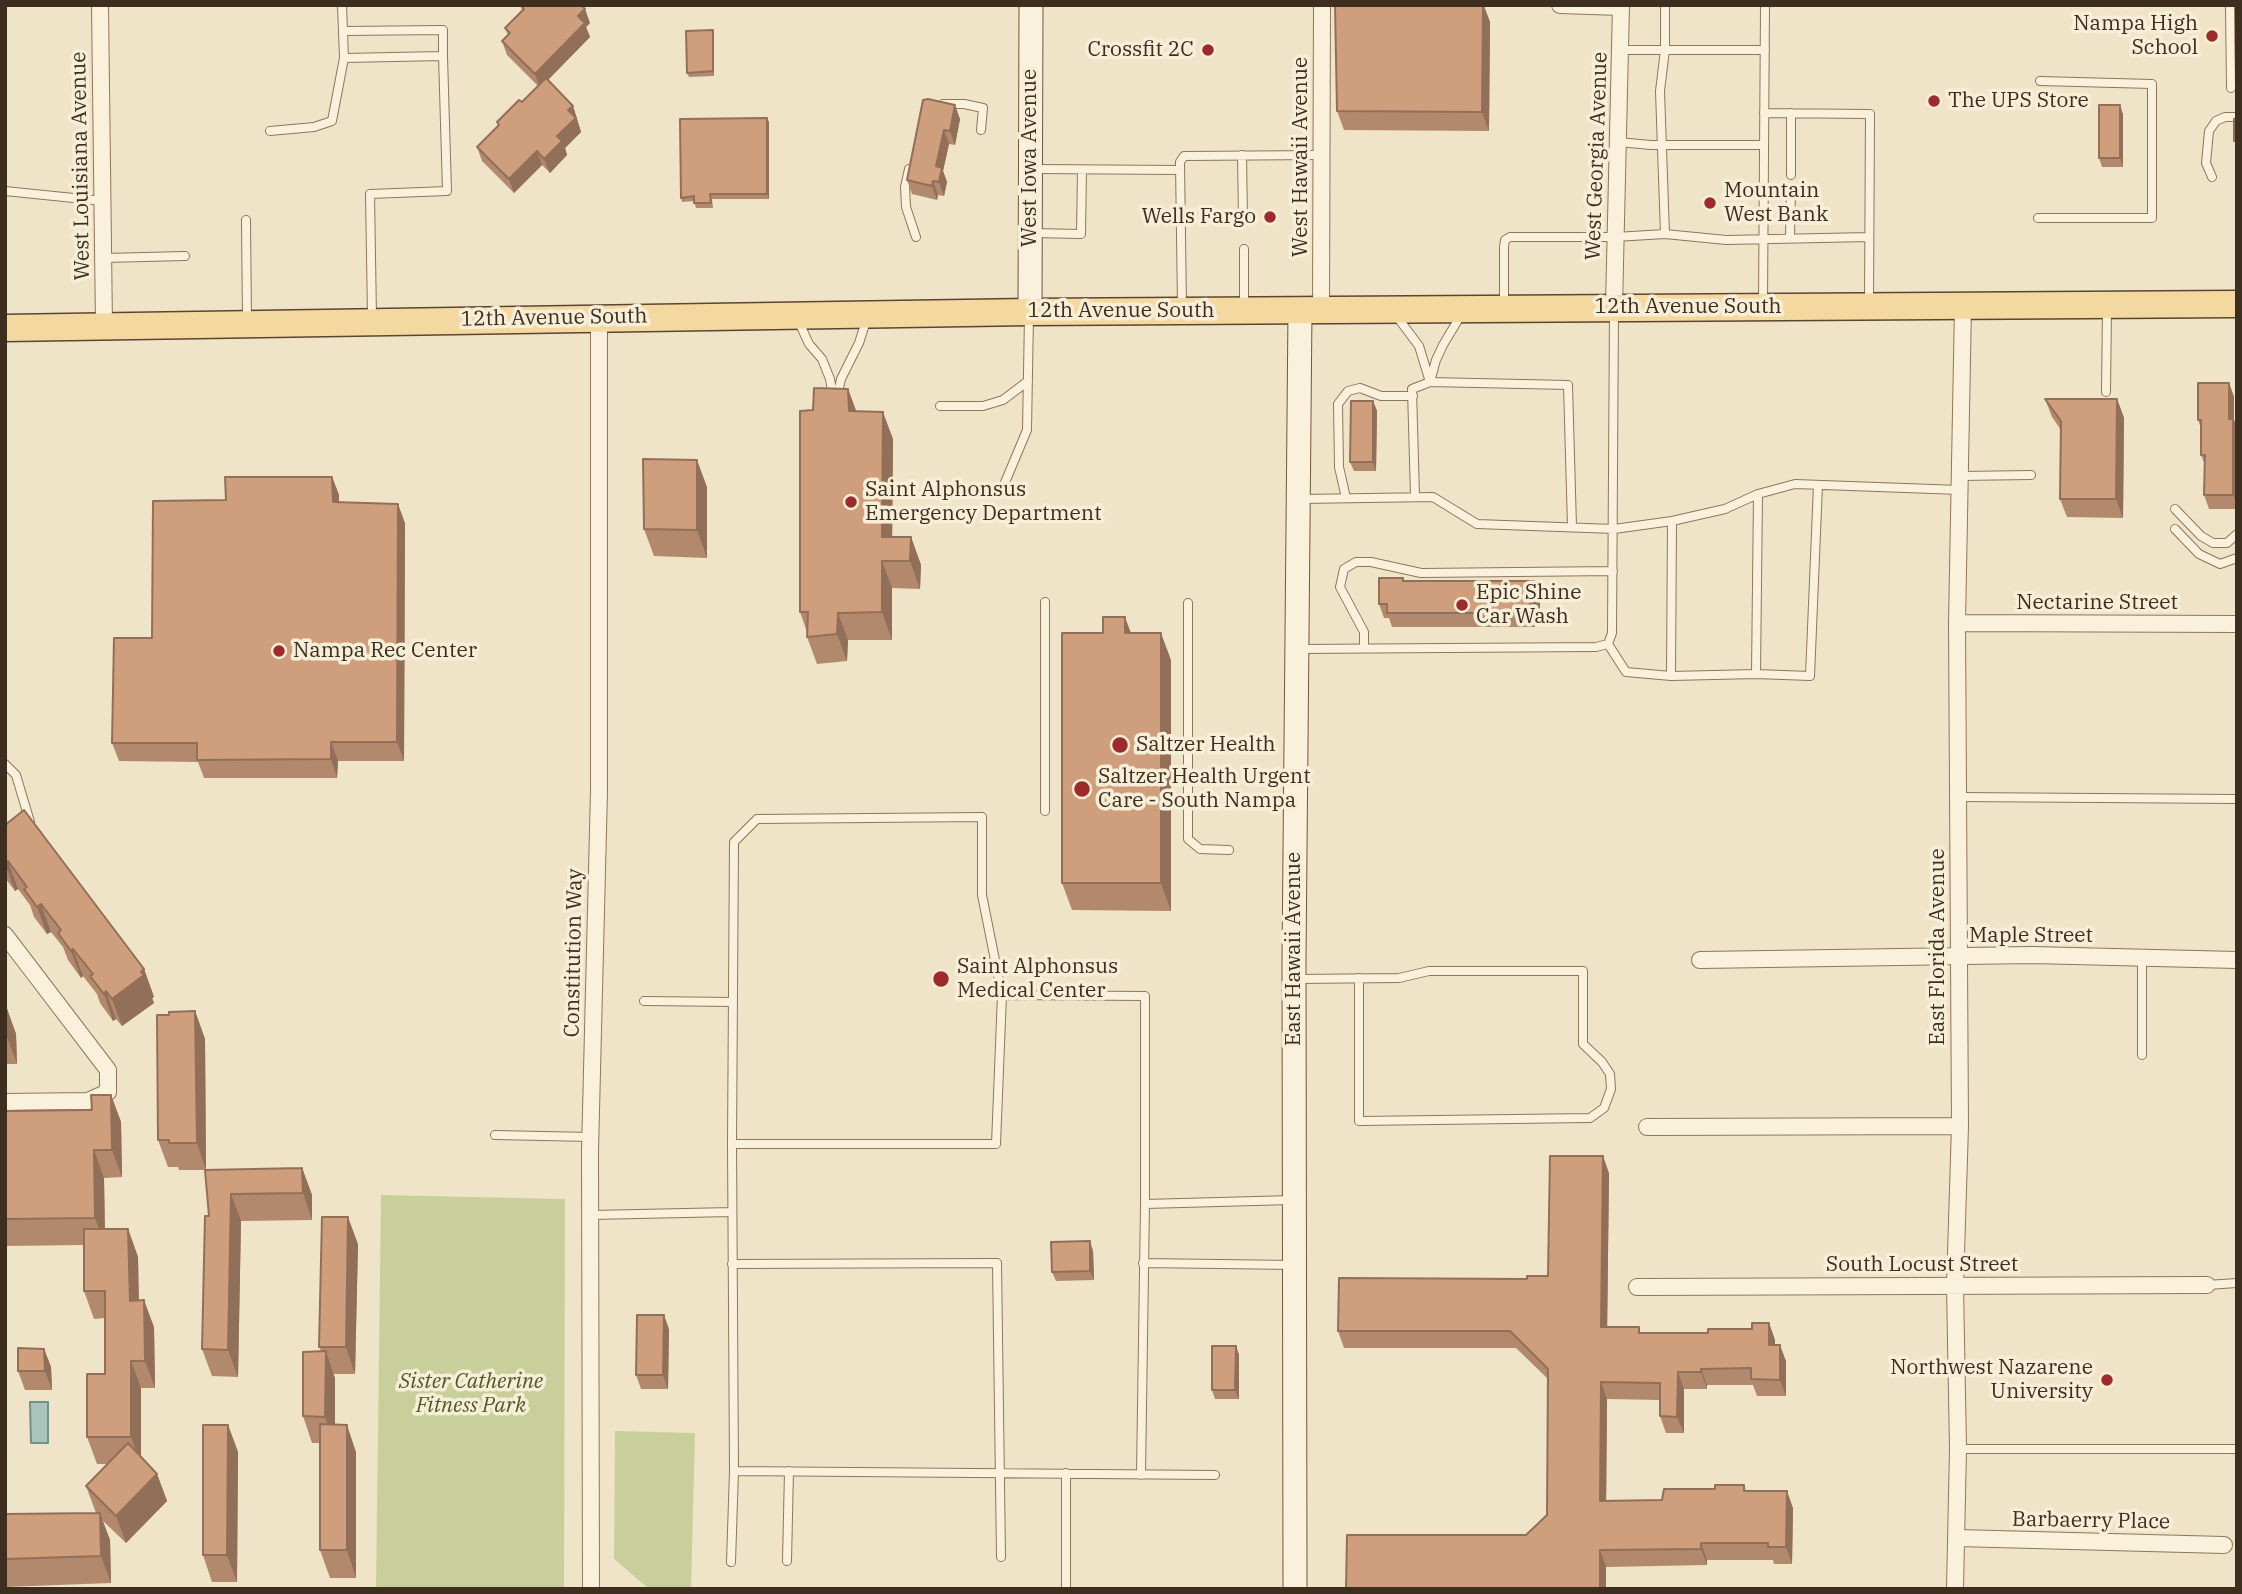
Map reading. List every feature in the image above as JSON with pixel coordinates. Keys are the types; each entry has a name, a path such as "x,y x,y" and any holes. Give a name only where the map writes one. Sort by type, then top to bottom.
{"main road":[{"name":"12th Avenue South","path":"5,328 1182,310 2237,304"}],"street":[{"name":"West Louisiana Avenue","path":"100,5 104,327"},
{"name":"West Iowa Avenue","path":"1030,312 1031,5"},
{"name":"West Hawaii Avenue","path":"1311,310 1322,155 1322,5"},
{"path":"1560,5 1621,6"},
{"name":"West Georgia Avenue","path":"1614,307 1621,6"},
{"name":"East Florida Avenue","path":"1955,1589 1958,1449 1955,1286 1960,1126 1957,623 1963,306"},
{"name":"East Hawaii Avenue","path":"1295,1589 1293,1200 1298,499 1311,310"},
{"name":"Constitution Way","path":"592,1589 591,1136 599,790 599,318"},
{"name":"Nectarine Street","path":"1957,623 2237,624"},
{"path":"5,934 108,1070 108,1092 88,1101 5,1102"},
{"name":"Maple Street","path":"1700,960 2032,955 2237,960"},
{"path":"1647,1128 1960,1126"},
{"name":"South Locust Street","path":"1637,1287 2207,1284"},
{"name":"Barbaerry Place","path":"1957,1538 2224,1545"}],"lane":[{"path":"270,131 314,127 332,121 344,58 342,5"},
{"path":"1665,5 1665,50 1660,92 1665,234"},
{"path":"1763,306 1765,5"},
{"path":"2230,5 2231,88"},
{"path":"343,31 443,30 447,191 370,194 372,321"},
{"path":"1621,50 1765,50"},
{"path":"344,58 443,56"},
{"path":"2038,218 2152,218 2152,84 2040,81"},
{"path":"931,106 964,104 983,108 981,130"},
{"path":"1764,113 1870,114 1869,306"},
{"path":"1791,113 1791,175"},
{"path":"2212,177 2206,163 2209,131 2216,121 2225,117 2237,117"},
{"path":"1618,142 1661,145 1764,145"},
{"path":"1242,155 1243,221"},
{"path":"1182,310 1180,162 1184,156 1322,155"},
{"path":"911,161 905,187 906,207 916,237"},
{"path":"1030,169 1180,170"},
{"path":"1030,233 1081,234 1082,170"},
{"path":"1790,237 1791,190"},
{"path":"5,191 103,201"},
{"path":"246,220 247,324"},
{"path":"1504,308 1504,247 1505,240 1510,237 1665,234 1726,240 1869,237"},
{"path":"1244,250 1244,310"},
{"path":"104,258 185,256"},
{"path":"2106,392 2107,305"},
{"path":"1608,644 1612,633 1614,571 1614,307"},
{"path":"1430,382 1443,345 1465,308"},
{"path":"1391,309 1419,346 1430,382"},
{"path":"1001,492 1027,430 1030,312"},
{"path":"795,315 809,344 822,359 830,379 835,405 841,379 859,343 869,314"},
{"path":"940,406 983,406 1003,400 1028,381"},
{"path":"1415,497 1412,389 1430,382 1568,385 1572,527"},
{"path":"1346,498 1339,467 1338,404 1348,391 1360,388 1381,396 1413,396"},
{"path":"1298,499 1433,497 1477,524 1614,529 1672,521 1725,509 1758,494 1795,484 1960,483 2031,475"},
{"path":"1608,644 1626,672 1671,676 1810,676 1818,485"},
{"path":"1756,674 1758,494"},
{"path":"2175,509 2201,536 2213,543 2227,543 2237,534"},
{"path":"1671,676 1672,521"},
{"path":"2175,529 2199,554 2220,564 2237,558"},
{"path":"1364,648 1364,632 1340,587 1344,569 1356,562 1371,562 1421,573 1614,571"},
{"path":"1045,602 1045,811"},
{"path":"1188,603 1188,839 1200,849 1229,850"},
{"path":"1297,649 1596,647 1608,644"},
{"path":"5,764 16,775 30,822"},
{"path":"1958,797 2237,799"},
{"path":"731,1562 734,1471 732,1144 734,842 757,819 982,817 982,895 1002,995 996,1144 732,1144"},
{"path":"2141,1055 2142,957"},
{"path":"1294,979 1359,978 1399,978 1429,971 1583,971 1583,1044 1610,1074 1611,1089 1604,1108 1590,1118 1359,1121 1359,978"},
{"path":"1002,995 1145,996 1141,1475"},
{"path":"644,1001 733,1002"},
{"path":"495,1135 591,1136"},
{"path":"1145,1204 1293,1200"},
{"path":"591,1215 732,1212"},
{"path":"1143,1263 1294,1265"},
{"path":"732,1264 997,1264 1000,1558"},
{"path":"2207,1284 2237,1283"},
{"path":"1958,1449 2237,1449"},
{"path":"734,1471 1215,1475"},
{"path":"788,1561 789,1471"},
{"path":"1066,1473 1066,1589"}],"green space":[{"name":"Sister Catherine Fitness Park","path":"381,1195 565,1199 564,1589 376,1589"},
{"path":"615,1431 695,1433 691,1589 649,1589 614,1559"}],"water":[{"path":"30,1402 48,1402 48,1443 31,1443"}],"building":[{"path":"521,5 581,5 585,9 578,16 585,23 535,74 502,41 510,33 505,28 524,9"},
{"path":"1335,5 1483,5 1482,112 1337,111"},
{"path":"713,30 713,71 687,73 686,31"},
{"path":"546,78 573,106 568,110 576,118 557,136 562,141 544,159 537,151 509,179 477,147 519,100 522,102"},
{"path":"923,100 955,105 950,131 944,130 936,166 942,168 939,182 933,181 932,186 907,180"},
{"path":"2099,105 2120,105 2120,158 2099,158"},
{"path":"767,118 767,194 710,194 711,203 694,203 694,196 681,198 680,119"},
{"path":"2237,118 2237,141 2234,141 2234,119"},
{"path":"2198,383 2229,383 2229,419 2233,419 2233,495 2204,495 2205,455 2201,455"},
{"name":"Saint Alphonsus Emergency Department","path":"814,388 848,389 849,411 883,412 882,537 911,537 910,561 882,561 882,612 838,613 837,634 807,637 808,612 800,612 800,411 813,410"},
{"path":"2045,399 2117,399 2116,499 2060,499 2061,421"},
{"path":"1351,401 1373,401 1373,462 1350,462"},
{"path":"643,459 697,460 697,530 644,529"},
{"name":"Nampa Rec Center","path":"225,477 332,477 333,502 398,504 397,742 331,742 331,759 197,760 197,743 112,743 114,638 152,638 153,501 226,500"},
{"path":"1379,578 1403,578 1403,581 1534,581 1534,603 1530,603 1530,613 1387,613 1387,604 1379,604"},
{"path":"1103,617 1125,617 1125,633 1161,633 1161,883 1062,883 1062,633 1103,633"},
{"path":"24,810 144,969 141,972 144,975 112,999 106,991 104,994 90,976 93,974 73,949 71,951 58,933 61,930 41,904 37,907 24,889 27,887 8,861 5,863 5,825"},
{"path":"6,1006 7,1037 5,1037"},
{"path":"195,1011 197,1143 169,1143 169,1140 158,1140 157,1015"},
{"path":"91,1095 111,1095 112,1150 94,1150 95,1218 5,1219 5,1111 92,1110"},
{"path":"1550,1156 1603,1156 1601,1327 1639,1327 1639,1333 1708,1333 1708,1329 1752,1329 1752,1323 1769,1323 1769,1345 1780,1345 1780,1380 1751,1379 1751,1368 1678,1372 1677,1417 1660,1416 1660,1383 1601,1382 1600,1501 1662,1500 1664,1489 1715,1489 1715,1485 1744,1485 1744,1491 1787,1491 1786,1547 1768,1547 1768,1543 1701,1543 1701,1549 1600,1550 1600,1588 1346,1588 1347,1535 1526,1535 1547,1515 1548,1369 1510,1331 1338,1331 1339,1278 1527,1279 1527,1276 1548,1276"},
{"path":"302,1168 303,1193 231,1194 228,1350 202,1349 205,1216 209,1216 205,1170"},
{"path":"322,1217 348,1217 346,1347 319,1347"},
{"path":"84,1229 128,1229 130,1301 144,1300 145,1361 131,1361 131,1437 87,1437 87,1374 105,1374 105,1291 84,1291"},
{"path":"1090,1241 1090,1271 1052,1272 1051,1242"},
{"path":"637,1315 664,1315 663,1375 636,1375"},
{"path":"1212,1346 1236,1346 1235,1390 1212,1390"},
{"path":"18,1348 44,1349 45,1371 18,1371"},
{"path":"326,1351 325,1417 303,1416 303,1352"},
{"path":"320,1424 347,1425 347,1550 320,1550"},
{"path":"203,1425 228,1425 227,1555 203,1555"},
{"path":"128,1443 157,1474 116,1516 86,1486"},
{"path":"100,1513 101,1556 5,1559 5,1514"}],"place":[{"name":"Nampa High School","path":"2212,36"},
{"name":"Crossfit 2C","path":"1208,50"},
{"name":"The UPS Store","path":"1934,101"},
{"name":"Mountain West Bank","path":"1710,203"},
{"name":"Wells Fargo","path":"1270,217"},
{"name":"Saint Alphonsus Emergency Department","path":"851,502"},
{"name":"Epic Shine Car Wash","path":"1462,605"},
{"name":"Nampa Rec Center","path":"279,651"},
{"name":"Saltzer Health","path":"1120,745"},
{"name":"Saltzer Health Urgent Care - South Nampa","path":"1082,789"},
{"name":"Saint Alphonsus Medical Center","path":"941,979"},
{"name":"Northwest Nazarene University","path":"2107,1380"}]}
